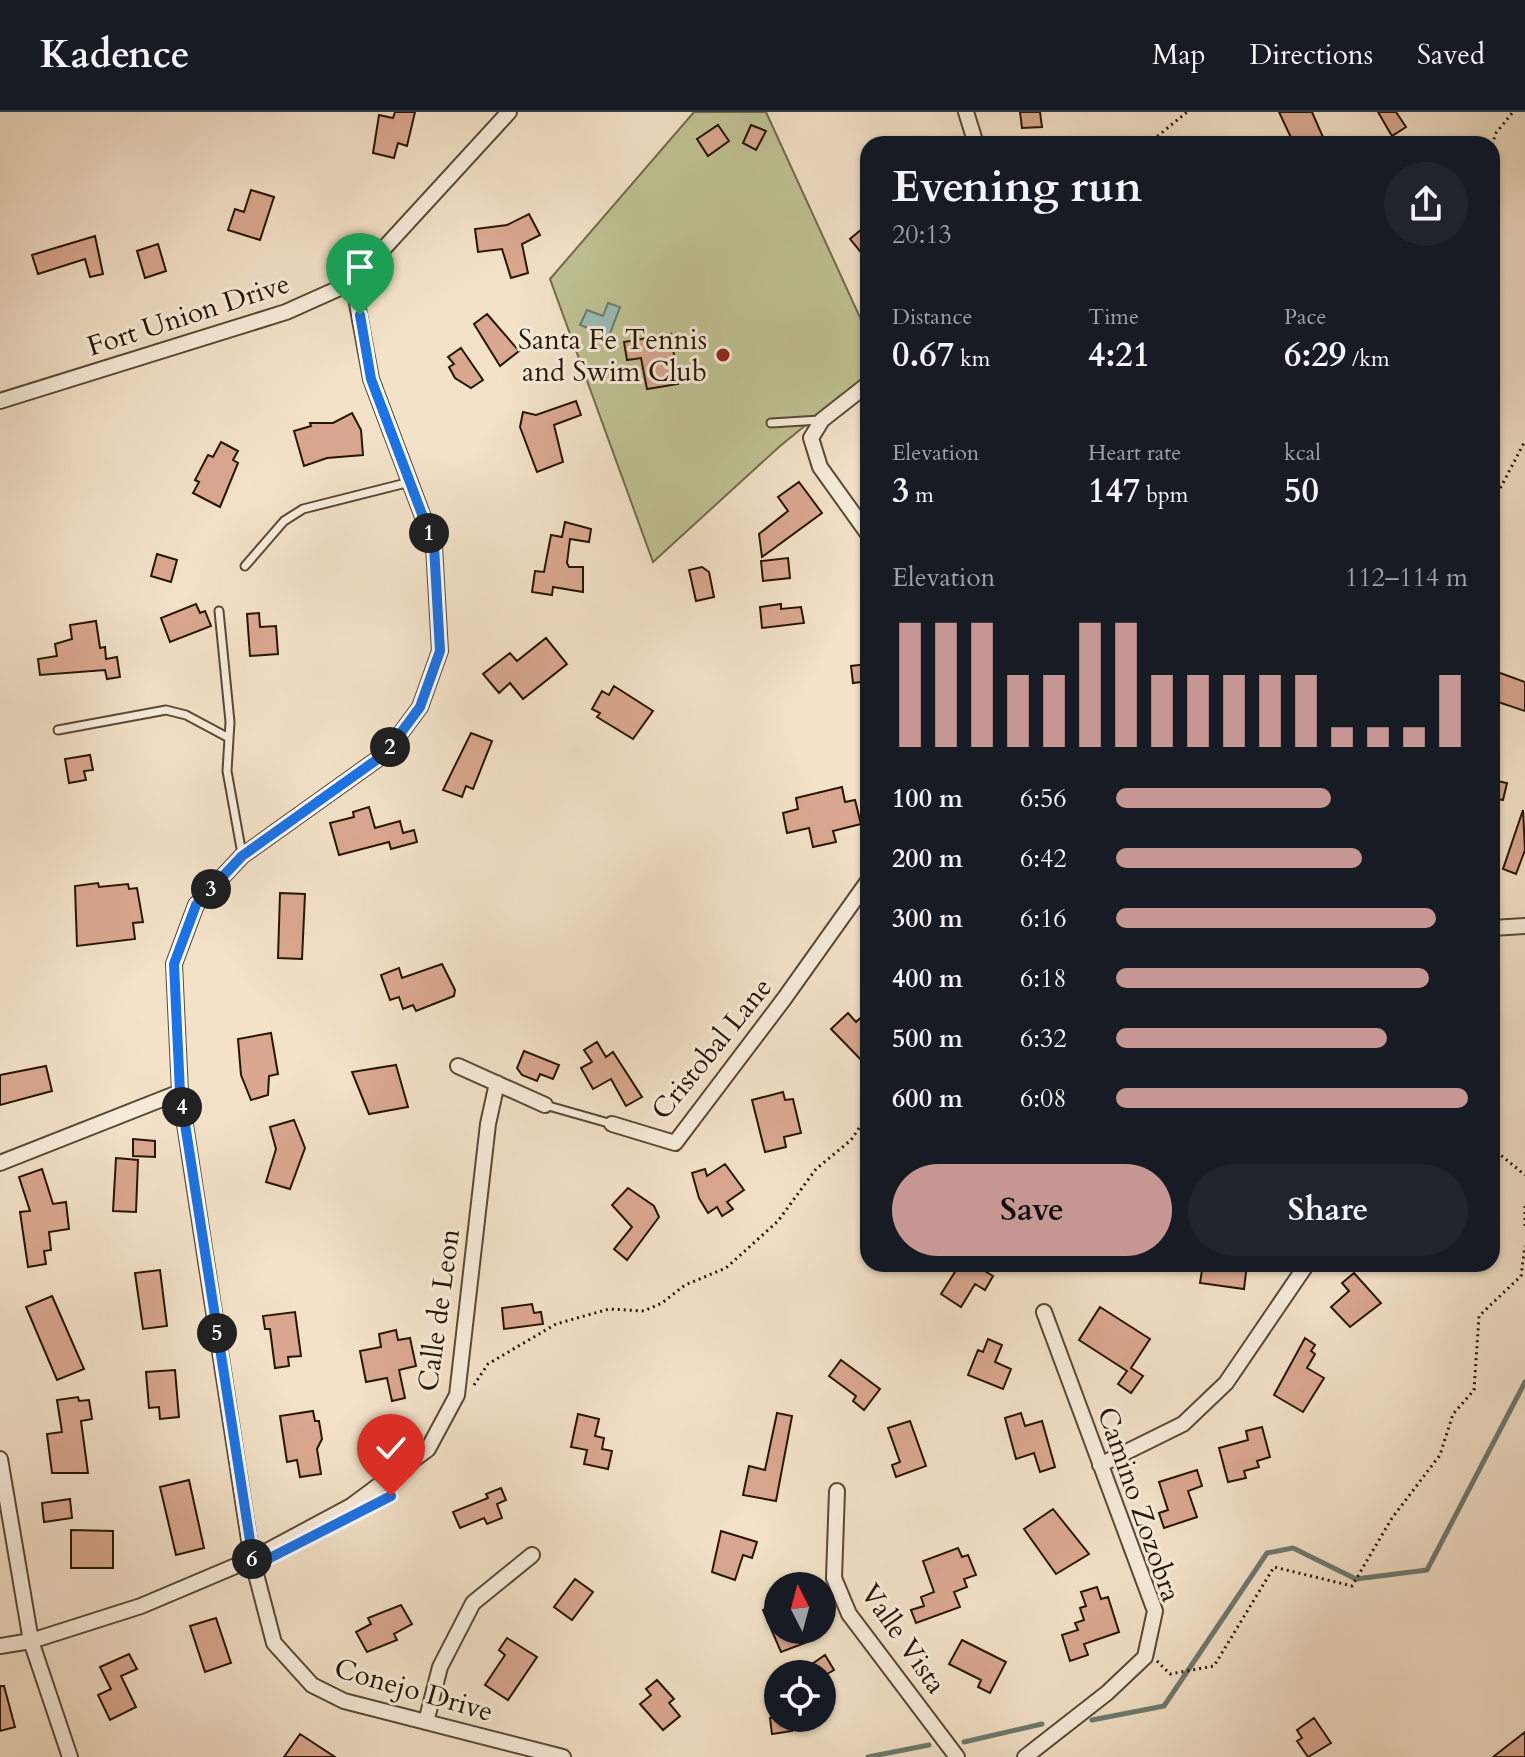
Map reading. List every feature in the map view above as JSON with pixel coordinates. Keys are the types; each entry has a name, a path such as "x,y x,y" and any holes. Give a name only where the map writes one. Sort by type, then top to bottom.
{"street":[{"name":"Fort Union Drive","path":"0,401 286,312 353,282 509,112"},
{"path":"966,112 974,136"},
{"name":"Conejo Drive","path":"353,282 371,379 434,546 440,651 420,707 386,753 242,856 196,905 174,964 180,1092 252,1559 274,1643 312,1685 344,1701 563,1757"},
{"path":"860,390 822,420 811,438 814,456 860,522"},
{"name":"Cristobal Lane","path":"612,1124 675,1143 860,892"},
{"path":"1500,928 1525,926"},
{"path":"458,1066 545,1105"},
{"name":"Calle de Leon","path":"0,1646 31,1641 141,1606 252,1559 351,1506 428,1449 457,1395 488,1124 497,1083"},
{"path":"0,1163 180,1092"},
{"path":"1100,1465 1183,1424 1226,1383 1302,1272"},
{"name":"Camino Zozobra","path":"1025,1757 1107,1693 1145,1657 1155,1611 1044,1312"},
{"path":"0,1459 31,1641 70,1757"},
{"name":"Valle Vista","path":"837,1491 834,1578 849,1614 957,1757"},
{"path":"426,1722 440,1667 473,1603 532,1555"}],"lane":[{"path":"771,423 822,420"},
{"path":"245,566 284,521 303,509 410,482"},
{"path":"219,611 229,738 227,771 231,810 242,856"},
{"path":"58,730 166,710 186,715 229,738"},
{"name":"Cristobal Lane","path":"545,1105 612,1124"}],"path":[{"path":"1158,136 1187,112"},
{"path":"1495,136 1513,112"},
{"path":"1500,489 1525,441"},
{"path":"473,1389 481,1370 488,1364 556,1324 609,1309 644,1311 662,1303 685,1285 726,1268 778,1221 816,1169 851,1140 860,1127"},
{"path":"1500,1155 1525,1175"},
{"path":"1525,1206 1525,1226"},
{"path":"1147,1649 1170,1674 1214,1666 1274,1567 1352,1586 1392,1518 1440,1455 1453,1414 1474,1390 1479,1316 1521,1276 1525,1246"}],"green space":[{"name":"Santa Fe Tennis and Swim Club","path":"694,112 766,112 860,318 860,381 779,447 653,562 550,279"}],"water":[{"path":"608,303 620,307 609,336 580,325 587,310 603,316"}],"building":[{"path":"395,112 415,112 407,146 398,143 394,158 373,153 379,115 393,118"},
{"path":"1020,112 1040,112 1042,127 1022,128"},
{"path":"1279,112 1312,112 1322,136 1290,136"},
{"path":"1378,112 1396,112 1406,127 1392,136"},
{"path":"718,125 729,141 708,156 697,139"},
{"path":"751,125 766,131 756,150 743,143"},
{"path":"251,190 274,197 260,240 228,230 235,209 244,212"},
{"path":"529,214 540,235 522,244 528,273 511,278 502,249 478,252 475,229 507,225"},
{"path":"860,231 860,251 850,239"},
{"path":"95,236 103,274 90,277 85,259 38,274 32,255"},
{"path":"158,244 166,271 145,278 137,251"},
{"path":"487,314 519,351 500,366 474,324"},
{"path":"671,334 678,384 647,389 641,358 627,360 624,342"},
{"path":"461,348 483,380 471,388 455,378 449,367 454,364 448,357"},
{"path":"576,401 581,415 554,425 563,462 537,472 520,427 523,412 536,415"},
{"path":"352,413 361,430 363,455 327,458 304,466 294,431 311,426 310,423 333,423"},
{"path":"221,442 238,451 233,460 238,463 220,507 193,493 199,482 195,480 208,455 213,457"},
{"path":"799,482 822,513 762,557 759,534 788,511 778,497"},
{"path":"565,522 591,529 589,542 570,539 567,563 569,567 583,567 583,592 553,587 552,595 532,592 535,571 544,572 551,535 562,537"},
{"path":"157,554 177,560 171,582 151,576"},
{"path":"788,558 790,578 763,581 761,561"},
{"path":"702,567 709,572 714,597 696,601 689,570"},
{"path":"196,604 200,613 205,611 211,626 170,642 161,618"},
{"path":"781,604 781,609 801,607 804,623 762,628 760,607"},
{"path":"259,613 260,627 276,626 278,654 250,656 247,614"},
{"path":"96,621 100,648 105,647 106,659 117,657 120,677 107,679 105,670 40,675 38,659 57,656 55,644 72,639 70,625"},
{"path":"546,638 567,664 523,699 510,683 499,693 483,674 510,653 517,661"},
{"path":"860,665 860,682 853,683 851,666"},
{"path":"1500,673 1525,682 1525,711 1500,703"},
{"path":"614,686 653,711 633,739 597,717 600,713 592,709 602,691 609,695"},
{"path":"471,733 492,741 473,789 466,786 462,797 443,790"},
{"path":"90,755 93,770 84,771 86,780 69,783 65,759"},
{"path":"1500,782 1507,783 1503,800 1500,799"},
{"path":"842,787 845,802 855,800 860,824 833,831 836,842 813,847 809,828 787,833 783,813 798,809 796,798"},
{"path":"369,807 375,828 400,821 403,833 414,830 417,842 391,849 389,842 339,855 330,823 354,817 353,812"},
{"path":"1523,810 1525,850 1516,874 1503,869"},
{"path":"98,883 99,887 128,884 129,889 137,888 143,922 133,923 135,939 77,946 75,886"},
{"path":"280,893 305,894 302,959 278,958"},
{"path":"442,964 455,990 454,996 416,1011 413,1005 403,1009 399,997 390,1000 381,975 399,968 402,978"},
{"path":"848,1013 856,1022 860,1018 860,1059 831,1029"},
{"path":"271,1033 278,1074 269,1076 268,1095 251,1100 241,1075 238,1039"},
{"path":"597,1042 606,1057 613,1052 642,1097 626,1106 611,1079 593,1089 581,1068 592,1062 584,1050"},
{"path":"524,1051 559,1065 553,1079 540,1074 537,1081 522,1075 517,1068"},
{"path":"396,1065 408,1107 369,1114 352,1072"},
{"path":"46,1066 52,1091 0,1105 0,1075"},
{"path":"783,1092 785,1100 793,1099 801,1133 784,1137 786,1147 765,1152 752,1100"},
{"path":"294,1120 305,1148 290,1189 266,1182 276,1149 270,1127"},
{"path":"133,1139 155,1141 155,1157 133,1156"},
{"path":"116,1158 138,1160 136,1212 113,1211"},
{"path":"725,1164 744,1190 727,1202 733,1209 722,1216 717,1207 708,1213 699,1198 692,1173 705,1169 707,1176"},
{"path":"42,1169 53,1204 66,1202 69,1229 49,1232 51,1250 44,1251 46,1264 28,1267 20,1212 30,1211 19,1177"},
{"path":"628,1188 654,1206 659,1217 627,1260 614,1249 632,1227 612,1205"},
{"path":"160,1270 167,1326 143,1329 135,1273"},
{"path":"955,1272 986,1272 993,1276 985,1290 975,1284 961,1307 941,1294"},
{"path":"1202,1272 1246,1272 1244,1289 1200,1283"},
{"path":"1354,1273 1381,1303 1350,1327 1331,1307 1349,1291 1342,1283"},
{"path":"52,1296 84,1369 57,1380 26,1307"},
{"path":"532,1304 534,1313 541,1312 543,1324 504,1329 502,1308"},
{"path":"1100,1307 1150,1339 1131,1368 1143,1376 1131,1393 1118,1384 1127,1371 1079,1340"},
{"path":"295,1312 301,1356 288,1357 289,1366 275,1368 270,1329 265,1329 263,1316"},
{"path":"396,1330 398,1340 410,1338 416,1366 399,1370 405,1398 392,1401 387,1378 366,1382 360,1351 381,1347 379,1334"},
{"path":"1305,1338 1315,1345 1311,1351 1315,1354 1307,1368 1324,1378 1303,1412 1274,1395"},
{"path":"988,1339 1002,1345 995,1362 1011,1369 1003,1389 968,1375 978,1350 983,1352"},
{"path":"841,1360 880,1389 864,1410 853,1401 856,1396 829,1376"},
{"path":"175,1370 179,1417 160,1419 159,1407 149,1408 146,1372"},
{"path":"78,1397 79,1401 89,1400 92,1419 81,1421 88,1473 52,1473 47,1434 62,1432 57,1400"},
{"path":"313,1411 315,1421 319,1421 322,1439 317,1449 321,1474 300,1477 297,1460 287,1462 280,1416"},
{"path":"777,1413 792,1416 776,1501 743,1495 749,1466 765,1470"},
{"path":"1021,1413 1025,1426 1042,1421 1055,1467 1040,1472 1034,1453 1016,1459 1005,1418"},
{"path":"578,1414 599,1419 595,1436 604,1438 602,1449 612,1451 608,1469 584,1464 587,1450 571,1447"},
{"path":"910,1421 926,1466 896,1477 892,1465 900,1462 888,1428"},
{"path":"1262,1427 1270,1457 1257,1461 1259,1467 1244,1471 1246,1478 1228,1482 1219,1448 1248,1440 1246,1431"},
{"path":"1197,1470 1202,1486 1188,1491 1197,1517 1164,1528 1159,1513 1168,1510 1159,1482"},
{"path":"189,1480 204,1548 176,1555 160,1487"},
{"path":"501,1488 506,1500 497,1504 502,1518 487,1524 484,1518 460,1528 453,1512 488,1498 486,1494"},
{"path":"70,1499 72,1518 44,1522 42,1503"},
{"path":"1053,1509 1089,1554 1056,1574 1024,1529"},
{"path":"71,1530 113,1531 113,1568 71,1568"},
{"path":"721,1531 757,1542 752,1558 743,1555 735,1580 712,1572"},
{"path":"958,1548 962,1557 968,1555 976,1575 964,1579 967,1587 954,1592 960,1607 916,1623 911,1610 924,1606 921,1597 934,1592 923,1561"},
{"path":"575,1579 593,1592 572,1620 554,1607"},
{"path":"1097,1587 1101,1599 1108,1597 1119,1632 1084,1644 1088,1655 1070,1661 1062,1635 1078,1630 1075,1623 1084,1620 1080,1608 1086,1606 1081,1592"},
{"path":"401,1605 412,1624 394,1634 397,1640 367,1652 356,1632 371,1624 368,1618"},
{"path":"216,1618 231,1663 205,1672 190,1626"},
{"path":"507,1638 537,1657 508,1700 485,1685 505,1655 499,1650"},
{"path":"962,1640 1006,1662 990,1693 978,1687 981,1680 949,1664"},
{"path":"778,1644 802,1644 781,1652"},
{"path":"129,1654 137,1669 121,1676 136,1707 110,1720 98,1695 111,1689 100,1667"},
{"path":"657,1680 674,1699 669,1703 680,1716 663,1730 640,1704 651,1695 646,1689"},
{"path":"0,1686 4,1686 15,1727 0,1731"},
{"path":"1314,1718 1331,1743 1308,1757 1297,1741 1302,1738 1297,1730"},
{"path":"1525,1732 1525,1757 1493,1757"},
{"path":"300,1734 335,1757 284,1757"}],"waterway":[{"path":"1092,1720 1164,1706 1267,1553 1293,1548 1356,1579 1427,1570 1525,1382"},
{"path":"964,1742 1042,1724"},
{"path":"868,1757 929,1745"}],"place":[{"name":"Santa Fe Tennis and Swim Club","path":"723,355"}],"route":[{"path":"360,315 371,379 434,546 440,651 420,707 386,753 242,856 196,905 174,964 180,1092 254,1566 283,1554 391,1496"}]}
